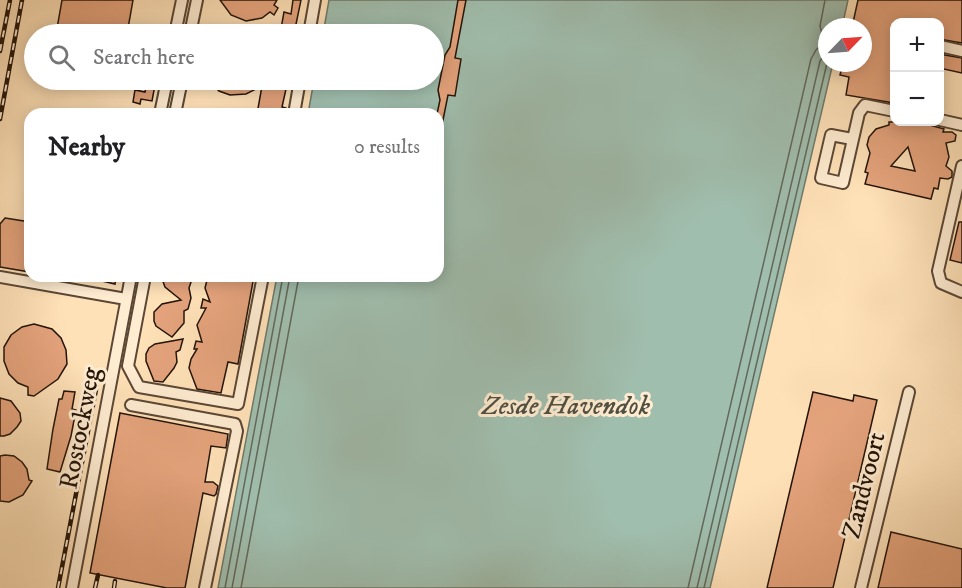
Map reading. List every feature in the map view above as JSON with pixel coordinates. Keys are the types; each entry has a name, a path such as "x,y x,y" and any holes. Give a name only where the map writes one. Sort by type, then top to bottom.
{"street":[{"path":"177,24 182,0"},
{"path":"192,24 197,0"},
{"path":"311,24 315,0"},
{"path":"944,47 962,51"},
{"path":"161,108 165,90"},
{"path":"176,108 180,90"},
{"path":"295,108 298,90"},
{"path":"852,139 831,135 821,178 843,183 859,113 865,105 890,110"},
{"path":"944,121 962,124"},
{"path":"962,166 938,277 941,283 962,292"},
{"path":"0,276 24,280"},
{"path":"33,282 126,299"},
{"name":"Rostockweg","path":"72,588 130,282"},
{"path":"144,282 128,366 139,387 238,404 261,282"},
{"name":"Zandvoort","path":"861,588 909,392"},
{"path":"131,405 235,424 237,431 205,588"}],"water":[{"name":"Zesde Havendok","path":"329,0 848,0 844,18 818,18 818,72 831,72 710,588 218,588 276,282 444,282 444,108 309,108 312,90 444,90 444,24 325,24"}],"building":[{"path":"62,0 133,0 129,24 58,24"},
{"path":"220,0 277,0 274,5 278,8 274,15 270,12 262,18 246,21 231,15"},
{"path":"293,0 301,0 296,24 282,24 284,12 291,14"},
{"path":"458,0 466,0 455,58 461,59 455,96 448,95 444,115 444,108 438,108 440,100 438,90 444,90 444,60 450,47"},
{"path":"858,0 962,0 962,43 944,40 944,18 890,18 890,102 846,95 849,77 840,75 841,72 872,72 872,18 854,18"},
{"path":"944,55 962,58 962,73 944,69"},
{"path":"135,90 145,92 145,90 154,90 152,101 141,99 140,104 133,102"},
{"path":"254,90 246,94 230,95 219,91"},
{"path":"261,90 286,90 282,107 286,108 258,108"},
{"path":"890,122 890,126 933,126 944,129 943,132 952,132 956,135 955,141 946,143 949,157 946,166 952,171 952,177 940,178 938,189 934,188 931,199 865,184 868,173 865,172 870,153 867,145 869,137 876,129 889,125","holes":["908,147 915,171 891,166"]},
{"path":"5,218 24,221 24,271 0,267 0,224"},
{"path":"959,222 962,222 962,263 950,260"},
{"path":"163,282 191,282 189,288 191,298 188,309 184,311 184,323 172,337 156,326 154,321 154,312 162,304 181,300 165,287"},
{"path":"206,282 253,282 238,364 228,362 221,393 197,389 189,368 197,349 194,349 196,341 202,342 197,325 206,308 201,308 203,299 210,302 205,288"},
{"path":"34,324 52,329 61,338 66,350 67,364 58,379 34,396 28,395 28,387 18,383 9,374 4,361 4,347 11,335 22,327"},
{"path":"183,339 180,350 176,352 177,362 174,368 163,382 154,381 146,361 149,348 155,344"},
{"path":"64,391 75,392 72,409 76,410 60,472 47,469 59,399 62,399"},
{"path":"813,392 853,401 854,395 877,400 833,588 767,588"},
{"path":"0,398 11,401 20,413 21,421 10,434 4,436 0,436"},
{"path":"120,413 228,434 226,448 211,446 205,482 213,482 218,486 214,496 203,493 185,588 167,588 90,573"},
{"path":"0,456 14,456 22,462 27,469 29,480 32,481 23,495 9,502 0,501"},
{"path":"891,532 962,549 962,588 878,588"}],"railway":[{"path":"0,51 10,0"},
{"path":"0,119 22,0"},
{"path":"58,588 98,379"},
{"path":"95,588 98,575"},
{"path":"114,588 115,581"}]}
